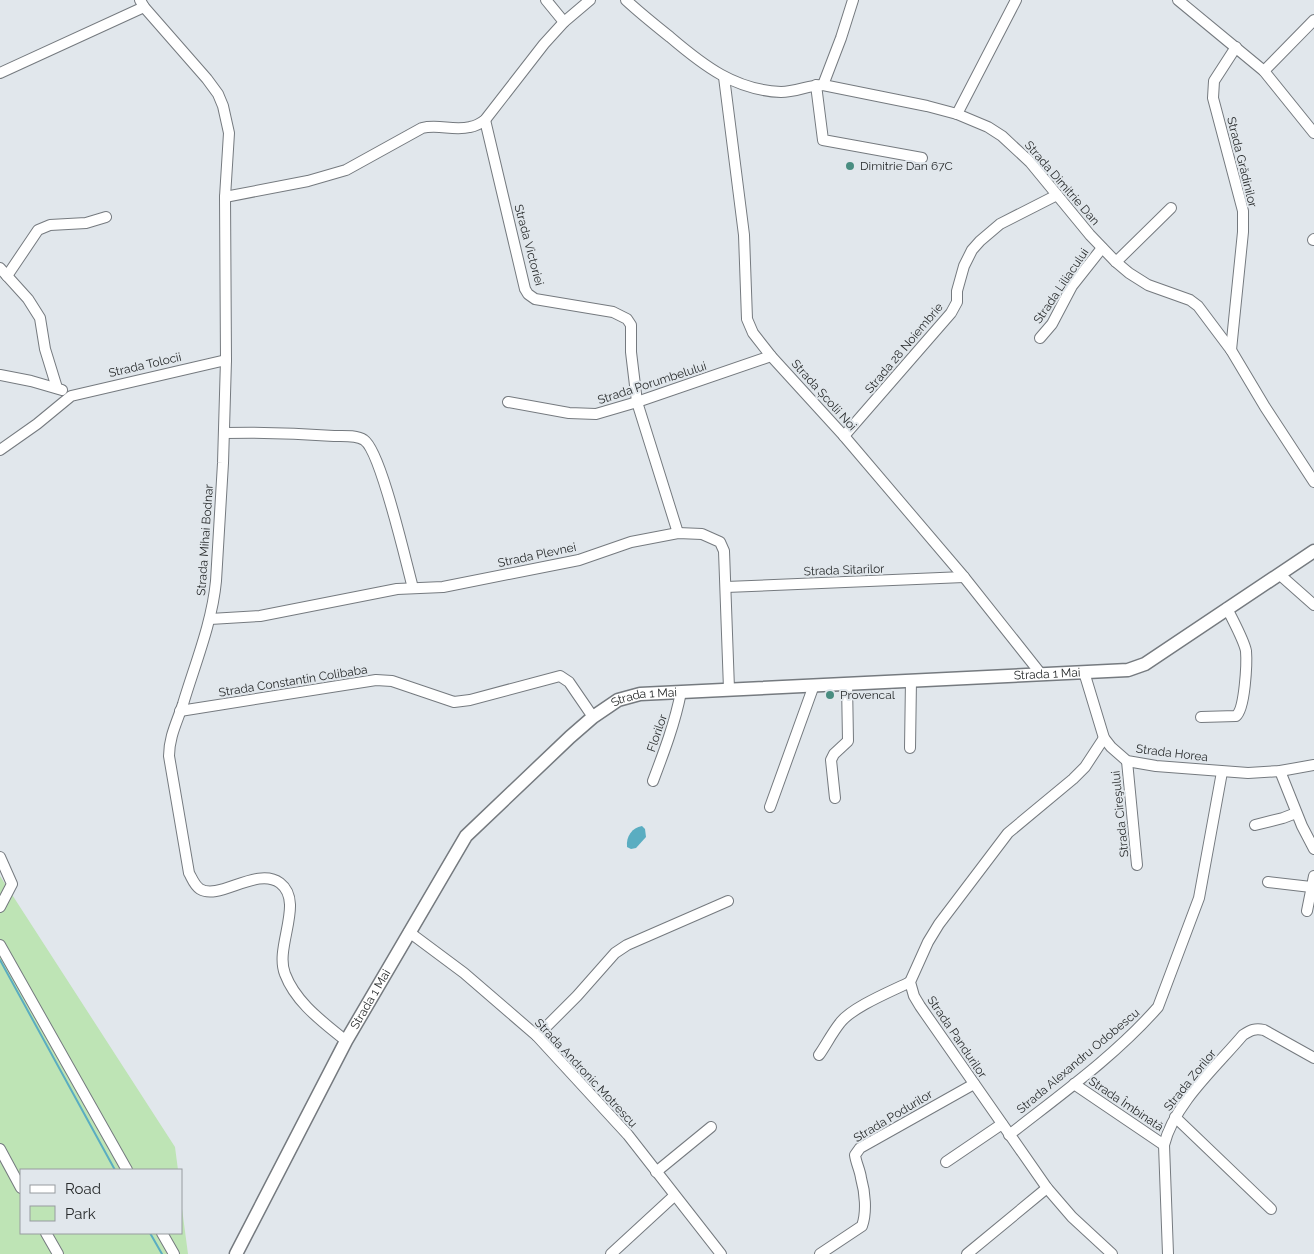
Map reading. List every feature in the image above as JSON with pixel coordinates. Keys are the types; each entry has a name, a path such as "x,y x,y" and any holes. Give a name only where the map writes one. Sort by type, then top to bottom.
{"main road":[{"name":"Strada 1 Mai","path":"236,1254 346,1041 466,836 570,737 593,717 618,700 640,694 1128,670 1137,668 1314,551"}],"street":[{"path":"546,0 564,22"},
{"path":"224,198 308,181 346,170 422,128 430,126 461,129 472,127 485,120 544,44 564,22 590,0"},
{"name":"Strada Dimitrie Dan","path":"626,0 702,64 724,77 741,84 773,91 796,91 819,85 928,106 957,114 988,127 1016,148 1030,162 1102,248 1133,277 1148,285 1190,300 1198,306 1231,350 1265,407 1314,482"},
{"path":"854,0 841,38 819,85 823,140 922,158"},
{"path":"957,114 1016,0"},
{"path":"1184,2 1264,72 1314,133"},
{"path":"0,73 142,4"},
{"name":"Strada Mihai Bodnar","path":"142,4 218,94 223,106 229,133 224,198 226,360 224,433 215,599 180,711 170,736 169,756 189,873 195,885 201,890 206,891 262,879 272,879 281,884 291,899 282,956 284,973 294,992 305,1005 346,1041"},
{"path":"1264,72 1314,20"},
{"name":"Strada Grădinilor","path":"1231,350 1243,232 1243,211 1213,98 1214,81 1236,47"},
{"name":"Strada Școlii Noi","path":"724,77 744,235 747,319 753,333 771,356 844,436 964,578 1041,674"},
{"name":"Strada Victoriei","path":"485,120 525,289 528,294 535,299 613,312 626,319 631,325 631,352 637,402 678,533"},
{"name":"Strada 28 Noiembrie","path":"844,436 951,313 957,302 957,291 964,266 972,250 1000,224 1057,195"},
{"path":"1116,262 1171,208"},
{"path":"57,388 45,350 40,318 28,299 3,272 38,230 50,225 86,223 106,217"},
{"name":"Strada Liliacului","path":"1040,338 1052,324 1072,286 1102,248"},
{"name":"Strada Porumbelului","path":"508,402 569,413 596,414 637,402 771,356"},
{"name":"Strada Tolocii","path":"0,450 37,424 70,396 226,360"},
{"path":"0,375 57,388 70,396"},
{"path":"224,433 304,433 355,437 366,442 372,450 390,498 413,588"},
{"name":"Strada Plevnei","path":"210,619 260,616 413,588 443,587 579,560 631,542 678,533 702,534 720,542 724,551 729,689"},
{"path":"1279,574 1314,605"},
{"name":"Strada Sitarilor","path":"726,587 964,578"},
{"path":"1201,716 1236,716 1239,714 1242,704 1246,650 1227,608"},
{"name":"Strada Horea","path":"1084,672 1104,738 1111,747 1127,760 1156,766 1248,773 1280,771 1314,765"},
{"name":"Strada Constantin Colibaba","path":"180,711 376,680 399,683 446,701 454,702 470,700 497,691 560,676 569,682 593,717"},
{"path":"910,748 911,680"},
{"path":"835,798 831,760 834,754 848,741 847,683"},
{"path":"770,806 814,685"},
{"name":"Florilor","path":"653,781 666,750 681,692"},
{"path":"819,1055 845,1018 910,982 938,924 1008,833 1073,779 1085,766 1104,738"},
{"name":"Strada Cireşului","path":"1127,760 1137,865"},
{"path":"1280,771 1296,813 1314,849"},
{"name":"Strada Alexandru Odobescu","path":"1010,1135 1074,1084 1147,1020 1158,1007 1199,898 1222,772"},
{"path":"1255,825 1296,813"},
{"path":"0,857 12,884 0,908"},
{"path":"1307,911 1314,876"},
{"path":"1268,882 1311,887"},
{"path":"537,1036 577,996 615,953 627,945 728,900"},
{"name":"Strada Andronic Motrescu","path":"409,932 464,973 537,1036 628,1135 721,1254"},
{"path":"0,945 126,1169"},
{"name":"Strada Pandurilor","path":"910,982 914,996 1047,1188 1072,1217 1112,1254"},
{"name":"Strada Zorilor","path":"1168,1254 1164,1145 1175,1117 1196,1090 1250,1030 1256,1028 1264,1030 1314,1058"},
{"name":"Strada Podurilor","path":"820,1254 862,1226 865,1204 862,1178 855,1154 860,1148 974,1084"},
{"name":"Strada Îmbinată","path":"1074,1084 1164,1145"},
{"path":"1175,1117 1270,1209"},
{"path":"946,1162 1002,1124"},
{"path":"656,1172 711,1127"},
{"path":"0,1149 20,1186"},
{"path":"967,1254 1047,1188"},
{"path":"611,1254 674,1196"},
{"path":"47,1234 58,1254"},
{"path":"163,1234 174,1254"}],"green space":[{"path":"0,876 175,1147 178,1169 20,1169 20,1234 182,1234 182,1209 188,1254 0,1254"}],"water":[{"path":"642,826 645,829 646,837 636,848 631,849 627,847 630,833"}],"waterway":[{"path":"0,960 114,1169"},
{"path":"151,1234 162,1254"}],"place":[{"name":"Dimitrie Dan 67C","path":"850,166"},
{"name":"Provencal","path":"830,695"}]}
